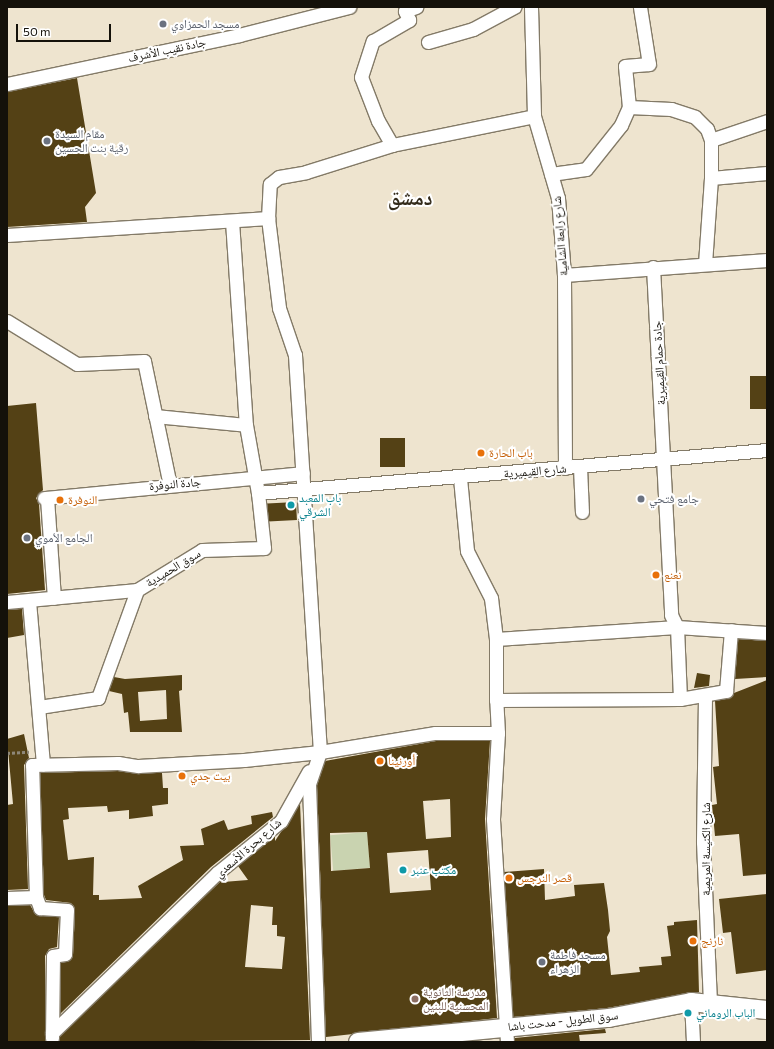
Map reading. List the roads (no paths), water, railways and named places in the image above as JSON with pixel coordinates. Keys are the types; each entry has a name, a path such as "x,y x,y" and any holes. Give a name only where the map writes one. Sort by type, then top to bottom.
{"street":[{"name":"جادة نقيب الأشرف","path":"7,84 239,35 349,7"},
{"path":"392,145 378,121 362,77 372,41 409,20 405,11 416,7"},
{"path":"428,42 473,29 514,7"},
{"name":"شارع رابعة الشامية","path":"531,7 534,116 558,198 564,275 565,468"},
{"path":"551,174 586,169 616,131 629,107 625,66 649,64 640,7"},
{"path":"629,107 671,109 695,117 707,129 711,140 711,178 705,264"},
{"path":"318,1042 309,784 320,752 296,355 279,308 268,218 270,184 279,177 306,172 392,145 534,116"},
{"path":"711,140 767,120"},
{"path":"711,178 767,173"},
{"path":"7,235 268,218"},
{"path":"232,221 246,425 258,494 303,490"},
{"path":"564,275 653,267 767,260"},
{"name":"جادة حمام القيميرية","path":"653,267 671,615 676,628 680,699"},
{"path":"7,321 77,364 144,361 170,485"},
{"path":"155,416 246,425"},
{"name":"شارع القيميرية","path":"303,490 460,478 767,450"},
{"path":"580,467 582,512"},
{"name":"جادة النوفرة","path":"54,598 45,498 302,473"},
{"path":"460,478 467,551 491,598 496,639 496,700 498,733 493,819 506,1034"},
{"name":"سوق الحميدية","path":"7,602 137,590 202,550 264,548 258,494"},
{"path":"39,708 98,698 137,590"},
{"path":"29,601 43,764"},
{"path":"496,639 676,628 767,633"},
{"path":"496,700 680,699 705,697 726,691 731,630"},
{"name":"شارع الكنيسة المريمية","path":"705,697 703,842 710,1002"},
{"path":"52,1038 53,956 65,954 68,910 40,908 36,897 32,765 138,766 320,752 435,733 498,733"},
{"name":"شارع بحرة الأسعدي","path":"52,1038 217,873 281,821 320,752"},
{"path":"7,898 36,897"},
{"path":"692,1002 693,1042"},
{"name":"سوق الطويل - مدحت باشا","path":"358,1042 506,1034 609,1018 692,1002 710,1002 767,1010"}],"place":[{"name":"مسجد الحمزاوي","path":"163,24"},
{"name":"مقام السيدة رقية بنت الحسين","path":"47,141"},
{"name":"باب الحارة","path":"481,453"},
{"name":"جامع فتحي","path":"641,499"},
{"name":"النوفرة","path":"60,500"},
{"name":"باب المعبد الشرقي","path":"291,505"},
{"name":"الجامع الأموي","path":"27,538"},
{"name":"نعنع","path":"656,575"},
{"name":"أورنينا","path":"380,761"},
{"name":"بيت جدي","path":"182,776"},
{"name":"مكتب عنبر","path":"403,870"},
{"name":"قصر النرجس","path":"509,878"},
{"name":"نارنج","path":"693,941"},
{"name":"مسجد فاطمة الزهراء","path":"542,962"},
{"name":"مدرسة الثانوية المحسنية للبنين","path":"415,999"},
{"name":"الباب الروماني","path":"688,1013"}],"district":[{"name":"دمشق","path":"410,197"}]}
